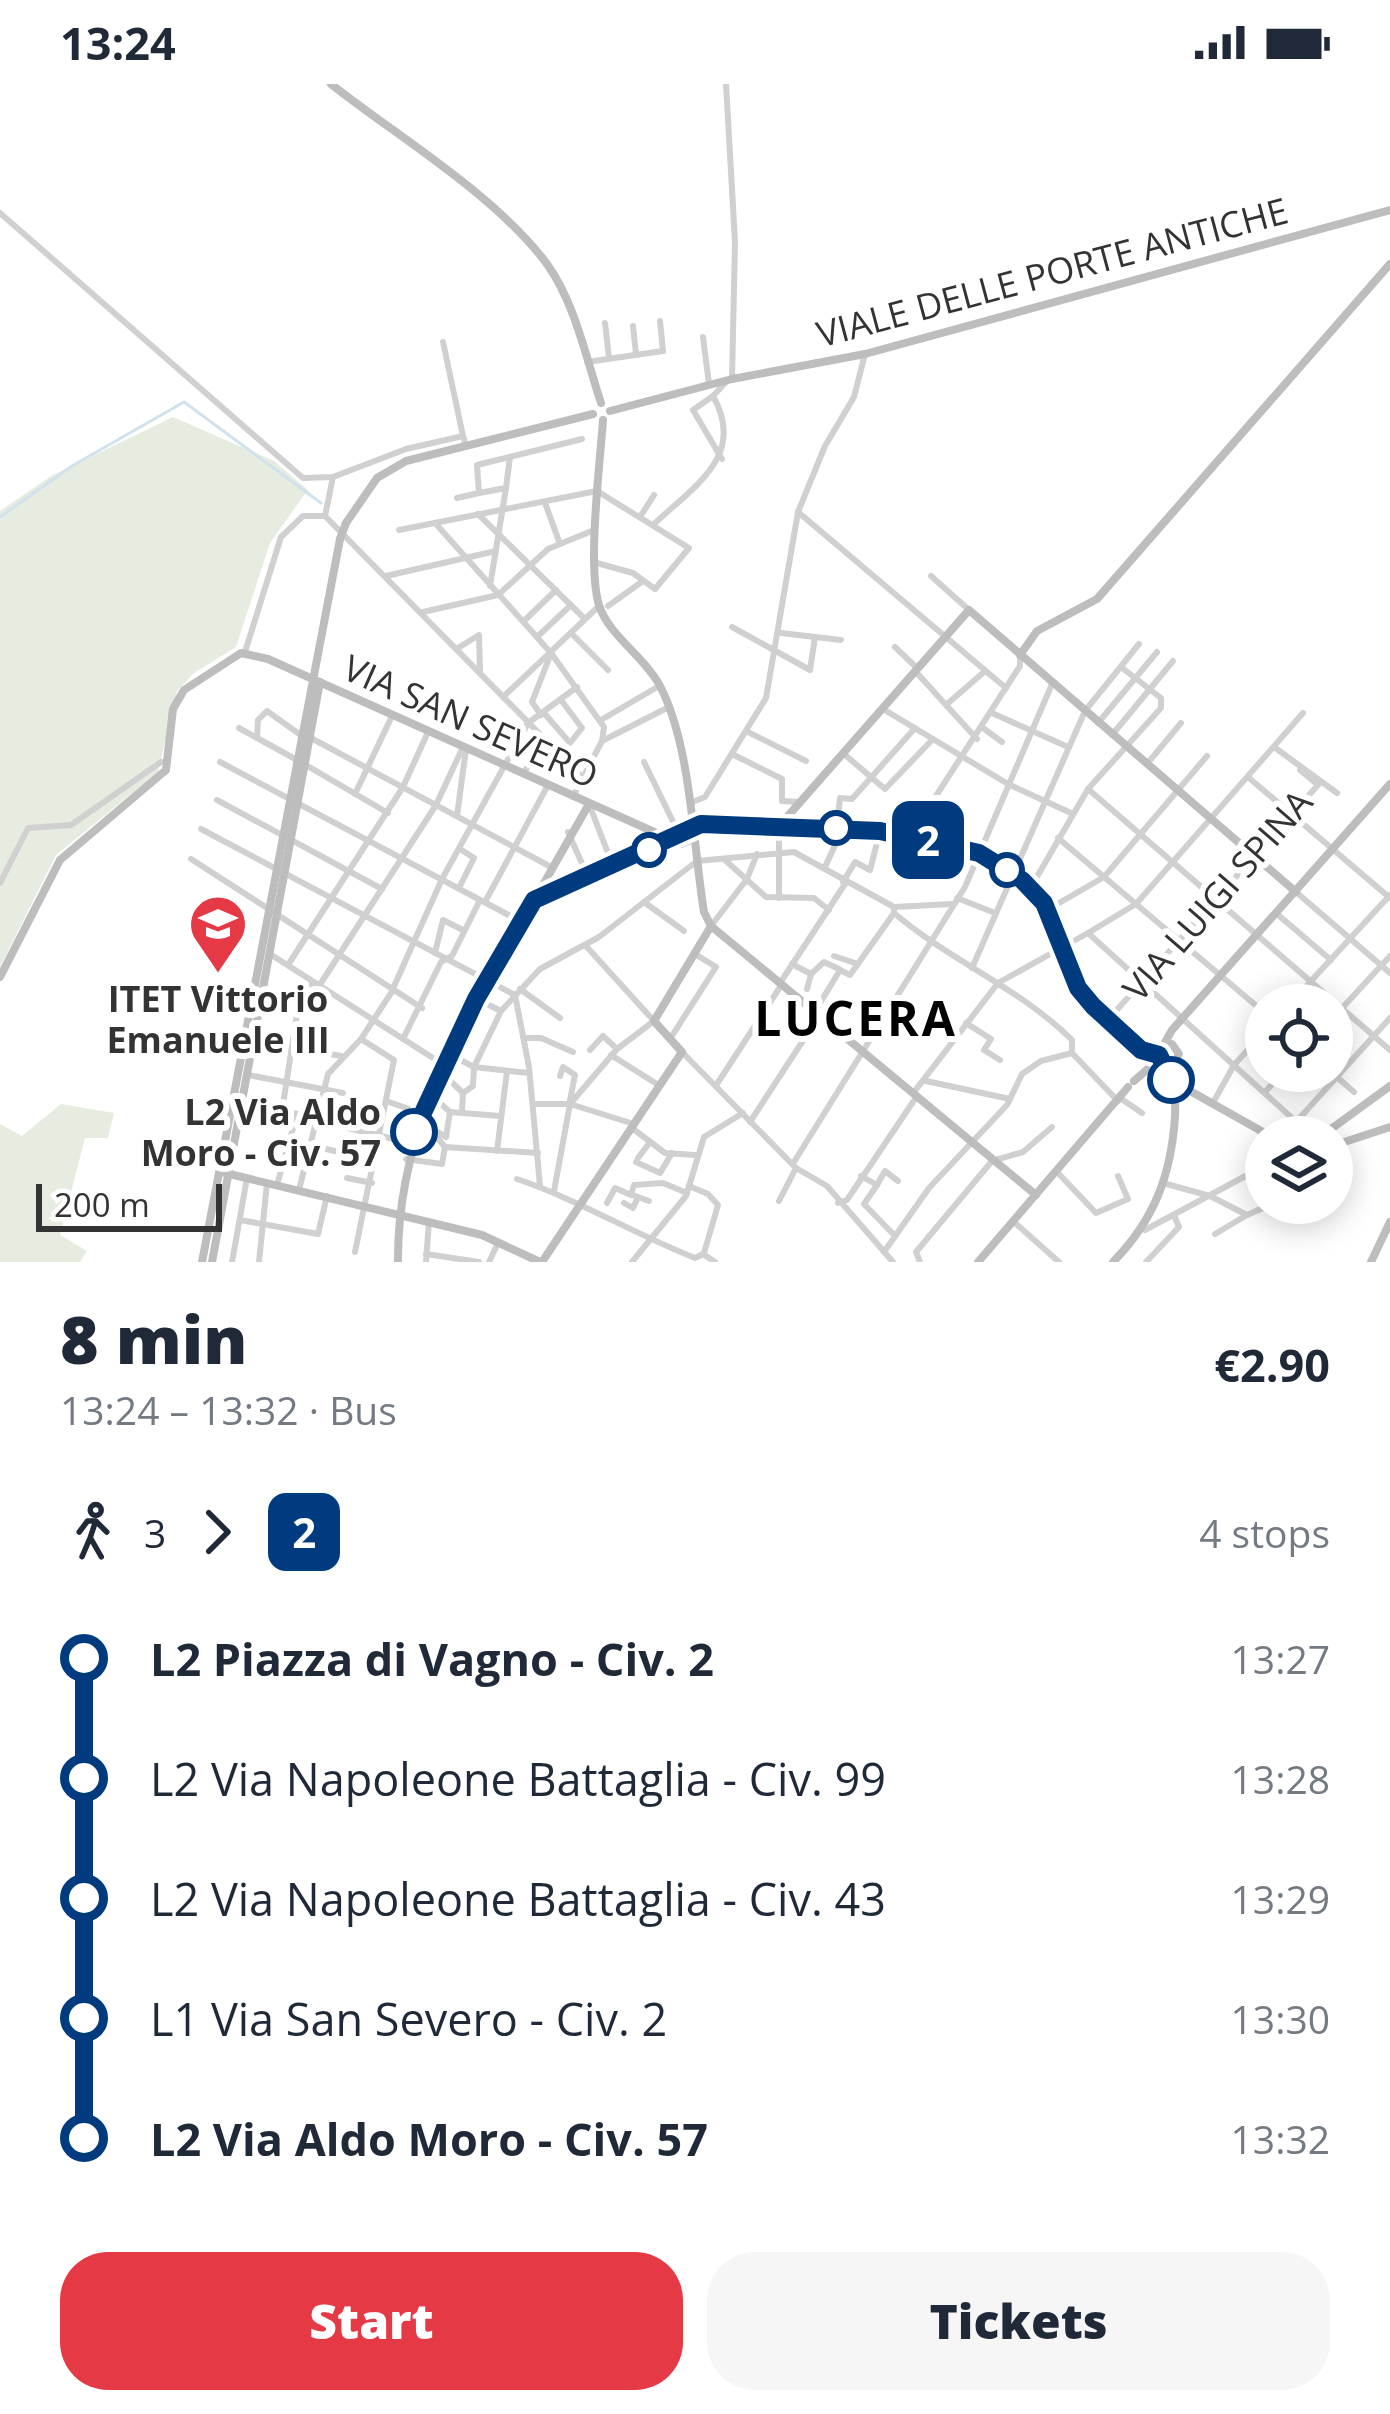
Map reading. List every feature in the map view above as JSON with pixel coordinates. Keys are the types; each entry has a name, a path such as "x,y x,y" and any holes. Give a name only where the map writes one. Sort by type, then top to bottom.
{"main road":[{"path":"331,84 526,241 565,296 601,403 610,411 603,420 597,491 597,563 604,606 660,685 669,707 690,803 683,835"},
{"name":"VIALE DELLE PORTE ANTICHE","path":"610,411 709,384 865,354 1388,211"},
{"path":"1020,655 1037,632 1097,599 1390,264"},
{"path":"202,1262 346,523 369,487 392,468 465,441 593,414 601,403"},
{"path":"593,414 603,420"},
{"path":"778,826 968,610 1296,892"},
{"path":"0,977 60,860 166,770 173,710 184,690 220,662 245,652"},
{"name":"VIA SAN SEVERO","path":"245,652 589,804 683,835 696,856"},
{"path":"1160,1056 1172,1030 1390,785"},
{"path":"573,796 574,821"},
{"path":"398,1262 406,1160 421,1113 518,920 534,900 574,821 589,804"},
{"path":"690,814 701,824"},
{"path":"534,900 701,824 840,828 910,836 979,853 1031,887 1047,910 1078,988 1106,1022 1141,1050 1177,1055"},
{"path":"696,856 704,912 711,926 779,987 1036,1195"},
{"path":"242,1074 269,953 273,908"},
{"path":"222,1173 500,1240 541,1262 682,1052 654,1021 711,926"},
{"path":"1113,1262 1145,1230 1163,1183 1174,1129 1177,1055 1172,1030"},
{"path":"978,1262 1169,1044 1177,1055"},
{"path":"1160,1056 1175,1083 1245,1120"},
{"path":"1346,1116 1390,1085"},
{"path":"1353,1139 1390,1127"},
{"path":"212,1262 222,1173"},
{"path":"1372,1262 1390,1222"}],"street":[{"path":"722,459 693,410 730,380 735,242 726,84"},
{"path":"0,213 303,478 333,477 406,449 465,441 443,342"},
{"path":"587,362 663,350 660,321"},
{"path":"605,323 609,358"},
{"path":"632,326 636,354"},
{"path":"703,337 709,384"},
{"path":"690,803 705,797 766,698 781,633 798,512 825,446 854,397 865,354"},
{"path":"653,525 722,459 728,438 713,396"},
{"path":"479,493 477,465 582,439"},
{"path":"490,586 510,457"},
{"path":"325,516 333,477"},
{"path":"458,498 506,488"},
{"path":"399,530 597,491 689,548 655,589 597,563"},
{"path":"640,517 654,495"},
{"path":"544,501 560,544"},
{"path":"798,512 1006,688"},
{"path":"478,514 586,619"},
{"path":"245,652 281,537 303,516 325,516 583,778"},
{"path":"435,522 551,653 601,720 602,741 573,796"},
{"path":"423,612 498,595 560,544 596,529"},
{"path":"386,576 496,551"},
{"path":"931,576 968,610"},
{"path":"503,697 586,619 643,581"},
{"path":"523,621 556,590"},
{"path":"537,637 571,604"},
{"path":"732,627 810,670 815,637"},
{"path":"572,633 608,670"},
{"path":"781,633 841,640"},
{"path":"458,648 479,635 480,672"},
{"path":"972,968 1085,711 1139,644"},
{"path":"895,647 976,739"},
{"path":"1098,723 1156,652"},
{"path":"551,653 532,702 570,743 582,728 561,700"},
{"path":"910,836 965,758 1020,666 1020,655"},
{"path":"1112,735 1173,661"},
{"path":"1031,887 1088,789 1162,708 1161,698 1121,667"},
{"path":"946,705 984,672"},
{"path":"779,1201 795,1166 955,901 1052,684"},
{"path":"601,720 660,685"},
{"path":"299,1190 322,1090 393,988 442,879 529,723 577,687"},
{"path":"602,741 669,707"},
{"path":"883,710 1008,784 1071,813"},
{"path":"257,738 258,719 267,711 306,737 551,867"},
{"path":"838,1203 998,983 1136,904 1303,712"},
{"path":"992,713 1068,747"},
{"path":"355,794 392,716"},
{"path":"1147,764 1181,723"},
{"path":"239,728 388,813"},
{"path":"824,867 840,828 840,798 852,800 915,728"},
{"path":"983,728 1002,742"},
{"path":"746,731 806,761"},
{"path":"288,965 388,813 428,732"},
{"path":"844,754 885,789 933,739"},
{"path":"523,774 545,741"},
{"path":"1274,747 1337,793"},
{"path":"260,1262 262,1221 297,1114 282,1111 299,1001 366,915 436,805 464,748"},
{"path":"457,816 464,748"},
{"path":"732,754 782,779 782,800 800,802"},
{"path":"1047,910 1104,877 1208,756"},
{"path":"0,884 28,828 71,825 161,761"},
{"path":"220,762 518,920"},
{"path":"644,762 683,835"},
{"name":"VIA LUIGI SPINA","path":"1106,1022 1318,785 1300,770"},
{"path":"1248,777 1390,896 1308,984"},
{"path":"403,1040 548,785"},
{"path":"1088,789 1318,984"},
{"path":"217,800 382,889"},
{"path":"589,804 613,866"},
{"path":"778,826 779,898"},
{"path":"201,829 560,1018"},
{"path":"568,832 588,877"},
{"path":"897,834 891,863 910,866"},
{"path":"1058,838 1245,996"},
{"path":"717,1084 829,910 841,881 855,862 870,870 878,839"},
{"path":"459,849 474,859 459,888"},
{"path":"463,1093 473,1086 474,1067 501,1011 539,969 585,945 696,856 779,850 817,860 841,881 894,910 928,942 1043,1012 1072,1040 1072,1053 1119,1100 1142,1113"},
{"path":"711,926 747,879 760,852"},
{"path":"722,857 766,897 814,898 829,910"},
{"path":"191,859 422,1008"},
{"path":"1296,892 1390,973"},
{"path":"822,1000 810,992 811,974 824,962 850,975 894,910 955,901 995,914"},
{"path":"644,902 684,931"},
{"path":"1277,914 1331,960"},
{"path":"435,953 443,920 464,931"},
{"path":"1088,933 1245,1075"},
{"path":"570,1104 614,1052 654,1021 585,945"},
{"path":"269,953 442,1068 463,1093 462,1111"},
{"path":"670,1039 716,967 695,954"},
{"path":"834,956 858,964"},
{"path":"1353,996 1390,956"},
{"path":"792,964 811,974"},
{"path":"750,1122 840,970"},
{"path":"517,992 540,1186"},
{"path":"476,999 501,1011"},
{"path":"1353,1015 1390,1050"},
{"path":"1353,1055 1390,1018"},
{"path":"966,1023 991,1040 984,1050 1000,1060"},
{"path":"590,1050 603,1036 614,1052 660,1086"},
{"path":"524,1038 541,1038 573,1052"},
{"path":"355,1252 394,1060 361,1039"},
{"path":"292,1046 343,1056"},
{"path":"682,1052 795,1166 827,1186 893,1262"},
{"path":"884,1252 1010,1099 1021,1076 1041,1061 1072,1053"},
{"path":"1214,1101 1245,1053"},
{"path":"449,1054 474,1067 530,1072"},
{"path":"554,1191 575,1076 562,1067 560,1076"},
{"path":"497,1151 507,1071"},
{"path":"242,1074 343,1093"},
{"path":"926,1081 1010,1099"},
{"path":"1264,1092 1290,1116"},
{"path":"1301,1116 1320,1092"},
{"path":"430,1094 450,1112 501,1116"},
{"path":"388,1102 421,1113 446,1142 538,1153"},
{"path":"533,1104 570,1104 634,1126 650,1142 672,1153 695,1156"},
{"path":"406,1160 442,1164 450,1112"},
{"path":"632,1262 688,1190 695,1156 710,1132 743,1113"},
{"path":"315,1120 410,1143"},
{"path":"920,1262 916,1252 942,1231 992,1160 1023,1152 1052,1127"},
{"path":"650,1142 637,1160 661,1173 672,1153"},
{"path":"309,1145 352,1155"},
{"path":"306,1161 330,1167"},
{"path":"895,1236 864,1204 884,1171 898,1181"},
{"path":"1058,1173 1096,1213 1129,1199 1118,1176"},
{"path":"861,1176 878,1185"},
{"path":"1145,1230 1245,1177"},
{"path":"232,1262 248,1178"},
{"path":"347,1178 372,1183"},
{"path":"517,1179 582,1202 652,1241 715,1261"},
{"path":"1163,1183 1210,1196 1245,1215"},
{"path":"624,1203 633,1208 634,1185 663,1184 708,1193 718,1205 695,1258"},
{"path":"608,1203 615,1189 650,1201"},
{"path":"240,1220 318,1234 327,1196"},
{"path":"1147,1262 1179,1227 1174,1215"},
{"path":"1215,1234 1245,1217"},
{"path":"429,1221 426,1258 479,1262"},
{"path":"1014,1222 1059,1262"},
{"path":"489,1262 500,1240"}],"shaded area":[{"path":"173,417 274,461 308,490 270,543 236,647 194,673 177,691 158,772 56,855 0,967 0,511 51,476"},
{"path":"61,1104 114,1113 108,1138 85,1138 60,1235 87,1251 80,1262 0,1262 0,1124 22,1136"}],"waterway":[{"path":"0,517 72,466 184,402 321,503"}],"bus line":[{"name":"2","path":"414,1132 476,999 518,920 534,900 701,824 880,831 979,853 1031,887 1044,903 1078,988 1119,1034 1141,1050 1159,1055 1171,1080"}],"place":[{"name":"ITET Vittorio Emanuele III","path":"218,975"},
{"name":"L2 Via Aldo Moro - Civ. 57","path":"414,1132"}],"district":[{"name":"LUCERA","path":"856,1017"}]}
